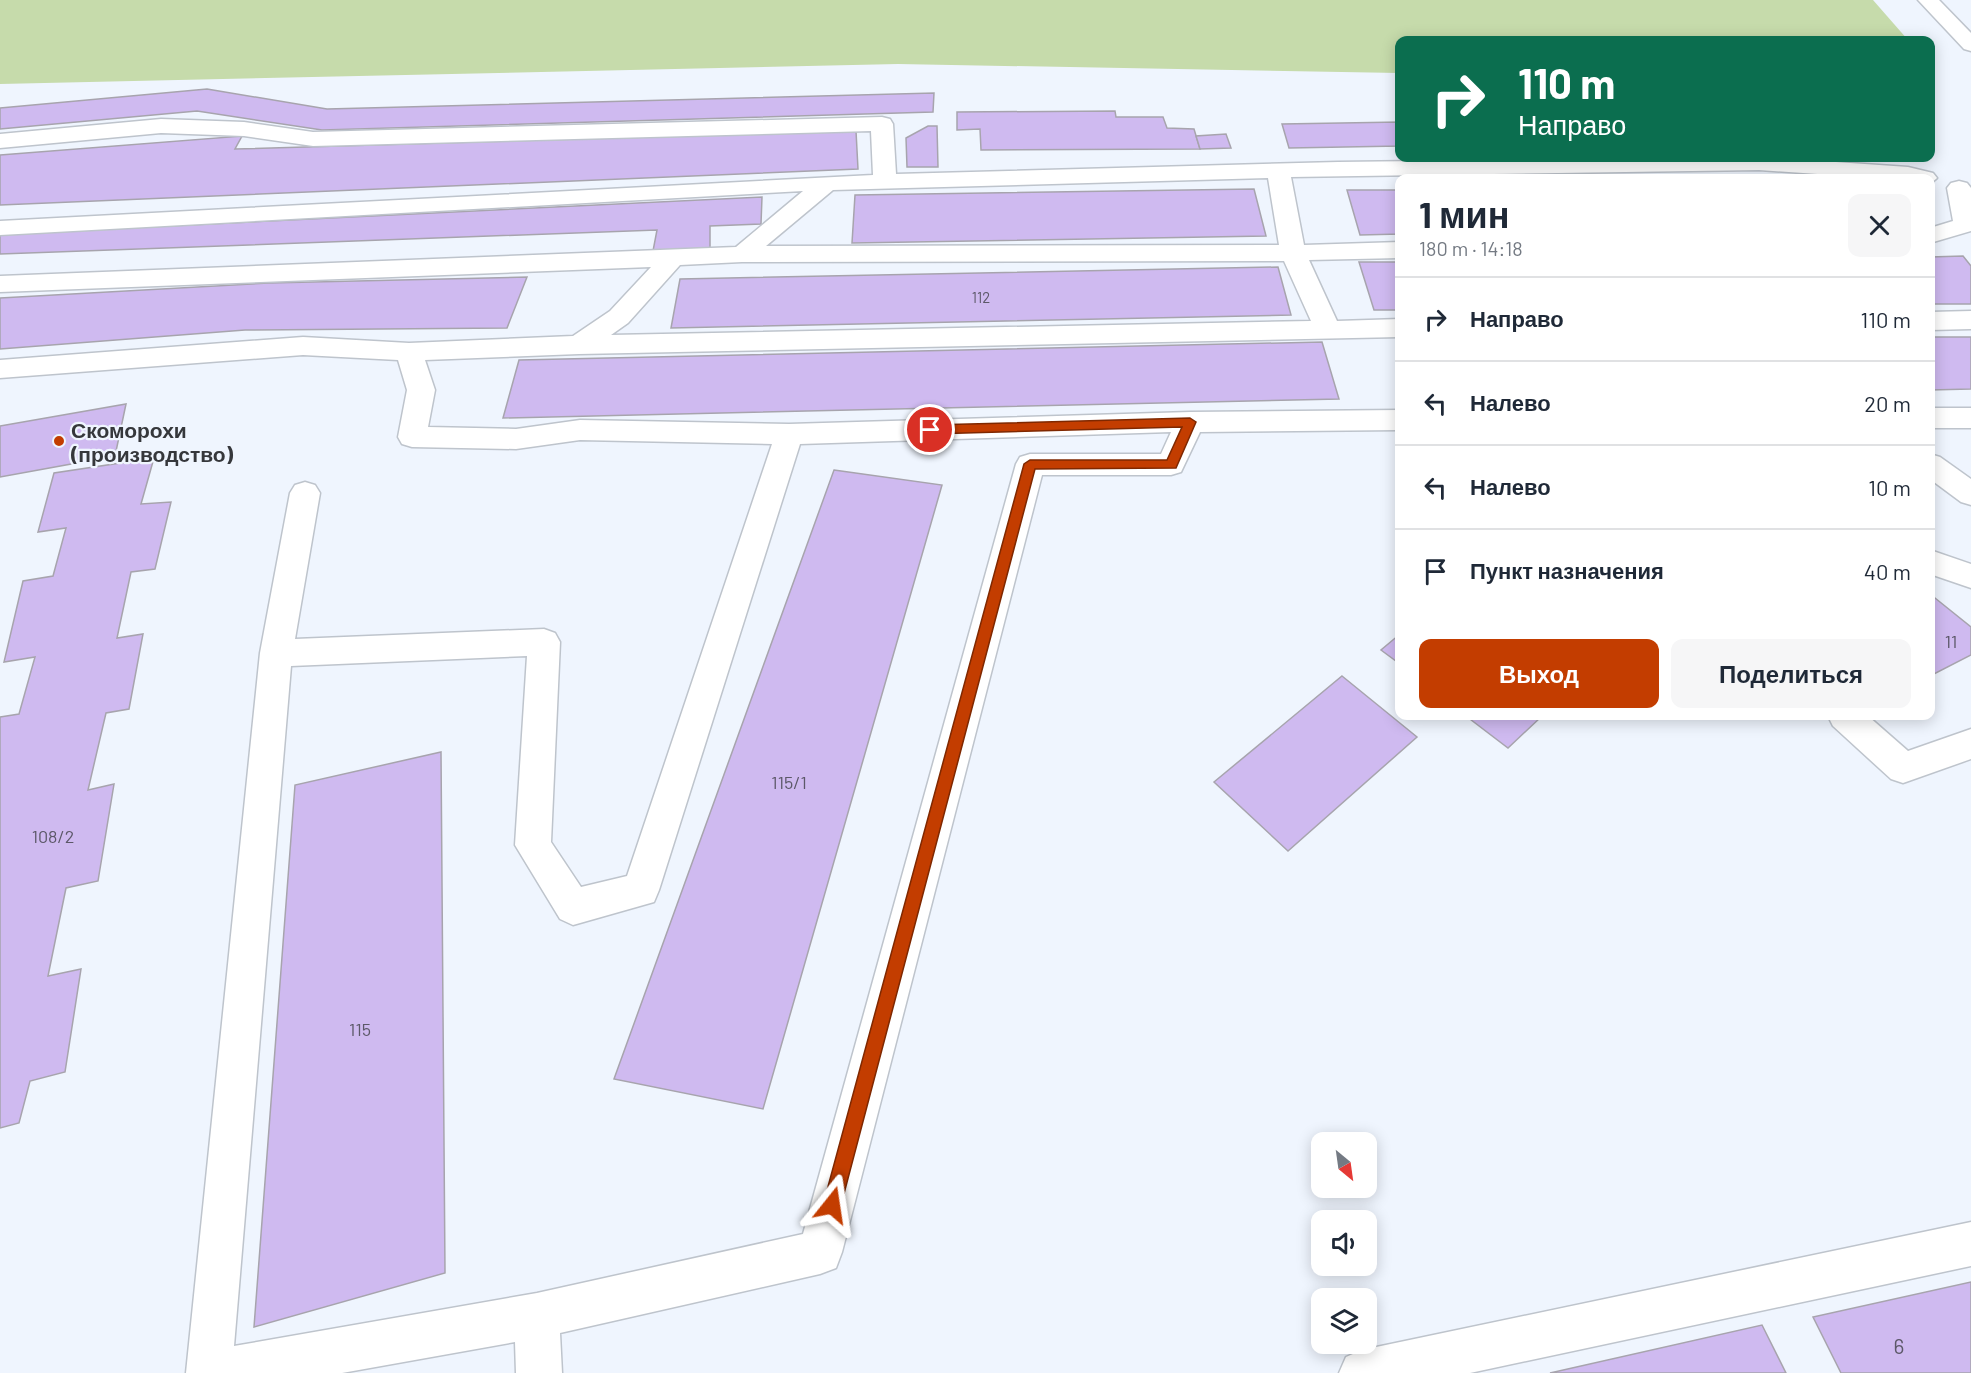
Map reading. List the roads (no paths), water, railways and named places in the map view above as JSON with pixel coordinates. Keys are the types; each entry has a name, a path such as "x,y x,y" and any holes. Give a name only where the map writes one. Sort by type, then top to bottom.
{"street":[{"path":"1928,0 1971,45"},
{"path":"0,141 161,126 244,129 314,139 882,124 885,181"},
{"path":"0,228 885,181 1278,171 1759,163 1908,174"},
{"path":"1278,171 1293,253 1328,329"},
{"path":"1935,181 1965,188 1969,227 1935,235"},
{"path":"742,254 827,183"},
{"path":"0,284 742,254 1293,253 1395,250"},
{"path":"579,345 620,317 673,258"},
{"path":"1935,321 1971,320"},
{"path":"0,369 303,346 409,352 579,345 1395,328"},
{"path":"409,352 422,390 412,437 516,439 580,430 789,434 1190,422 1395,420"},
{"path":"1935,418 1971,418"},
{"path":"305,493 276,653 210,1373 537,1316 820,1251 1030,464 1171,465 1190,422"},
{"path":"276,653 544,642 533,845 573,908 641,890 789,434"},
{"path":"1935,468 1971,494"},
{"path":"1935,564 1971,576"},
{"path":"1849,720 1903,768 1971,744"},
{"path":"1362,1373 1971,1244"},
{"path":"537,1316 539,1373"}],"place":[{"name":"Скоморохи (производство)","path":"59,441"}]}
